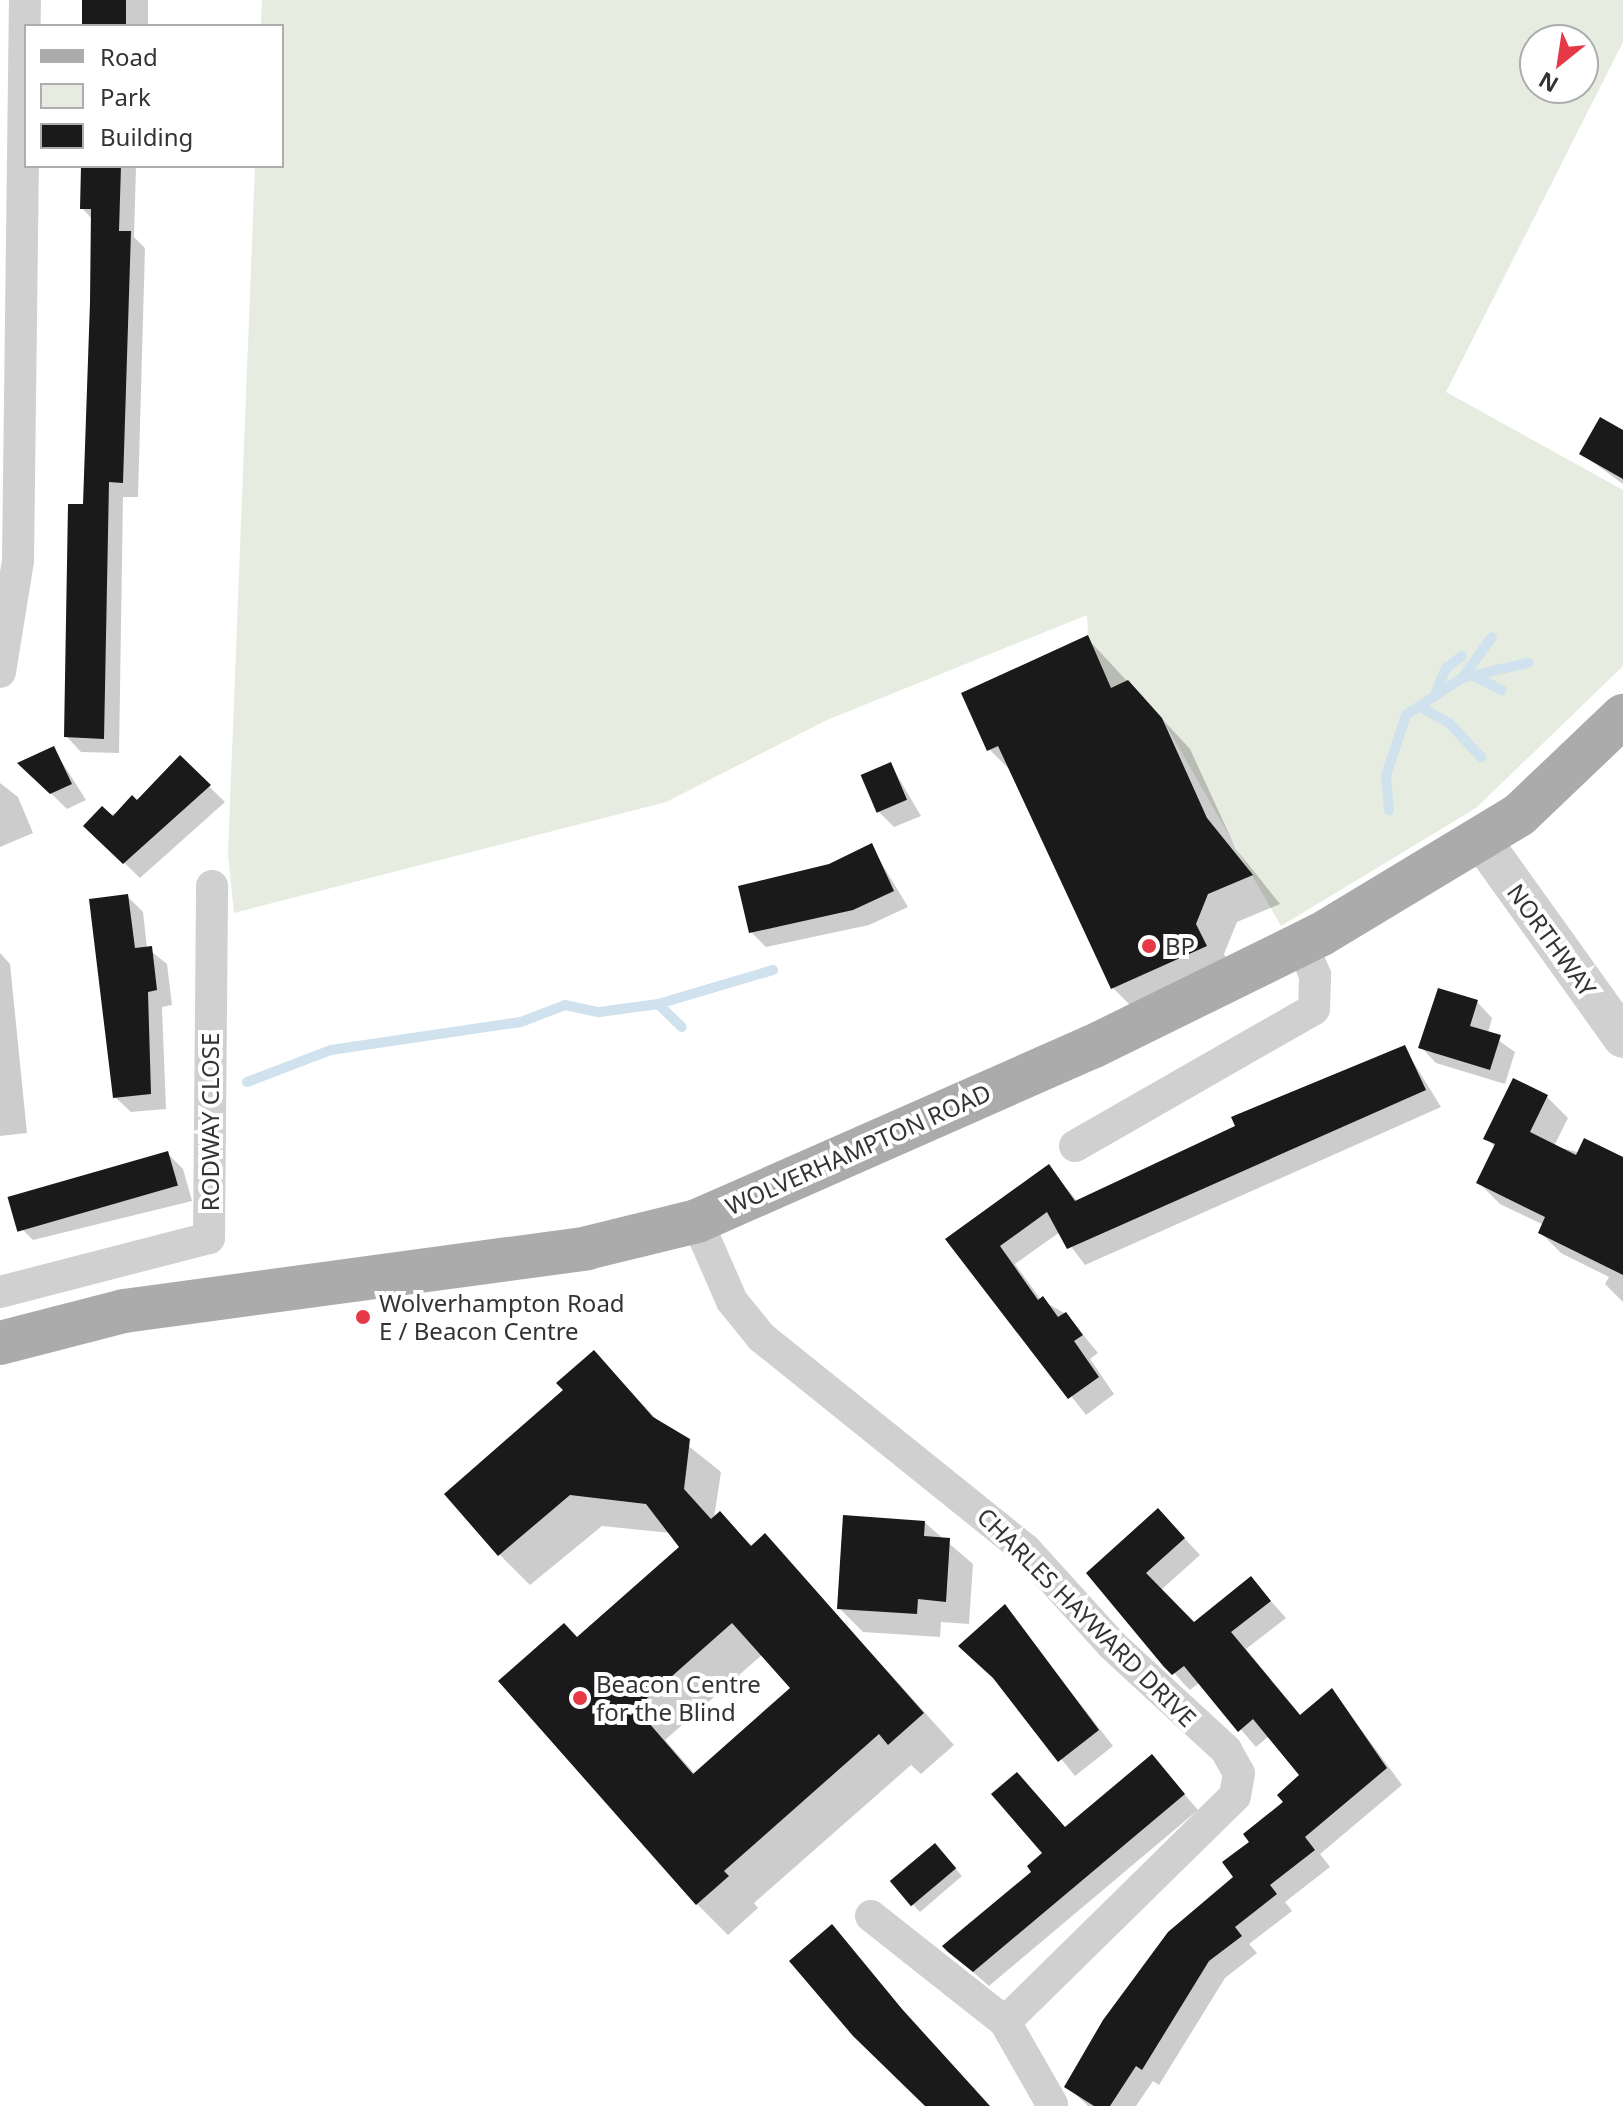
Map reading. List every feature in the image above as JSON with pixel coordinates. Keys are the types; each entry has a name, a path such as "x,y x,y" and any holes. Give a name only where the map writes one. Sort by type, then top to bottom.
{"main road":[{"name":"WOLVERHAMPTON ROAD","path":"0,1343 124,1311 587,1248 697,1221 1092,1047 1302,944 1482,841 1623,716"}],"street":[{"path":"25,0 25,24"},
{"path":"0,672 18,561 24,80"},
{"name":"NORTHWAY","path":"1482,841 1623,1038"},
{"name":"RODWAY CLOSE","path":"0,1292 209,1238 212,886"},
{"path":"1075,1146 1314,1009 1315,975 1302,944"},
{"name":"CHARLES HAYWARD DRIVE","path":"697,1221 732,1301 761,1337 1026,1550 1112,1645 1226,1750 1239,1773 1235,1796 1005,2022"},
{"path":"871,1916 1005,2022 1052,2104"}],"green space":[{"path":"262,0 1623,0 1623,42 1599,89 1599,24 1519,24 1519,104 1592,104 1446,392 1623,490 1623,666 1476,808 1281,926 1162,718 1111,688 1088,635 1087,615 827,720 666,802 234,913 228,854 255,168 284,168 284,24 261,24"}],"building":[{"path":"82,0 126,0 126,24 82,24"},
{"path":"81,168 121,168 119,231 131,231 123,483 109,482 104,739 64,737 68,504 83,504 90,302 91,209 80,209"},
{"path":"1600,417 1623,430 1623,479 1579,454"},
{"path":"1088,635 1111,688 1128,680 1162,718 1207,818 1253,875 1208,894 1196,924 1207,946 1111,989 998,746 987,751 961,693"},
{"path":"54,746 72,784 50,794 17,763"},
{"path":"180,755 211,785 123,864 83,826 102,806 113,816 132,795 137,800"},
{"path":"891,762 907,800 877,813 861,775"},
{"path":"872,843 894,891 853,910 749,933 738,886 829,864"},
{"path":"128,894 135,948 152,946 157,990 148,992 151,1094 113,1098 89,899"},
{"path":"1438,988 1478,1000 1470,1026 1501,1035 1490,1070 1418,1048"},
{"path":"1405,1045 1426,1090 1067,1249 1047,1212 1000,1246 1038,1300 1043,1296 1058,1317 1066,1312 1083,1335 1074,1341 1099,1377 1068,1399 945,1239 1049,1164 1075,1201 1235,1126 1231,1117"},
{"path":"1513,1078 1548,1095 1530,1132 1576,1155 1584,1138 1623,1157 1623,1275 1538,1233 1545,1217 1476,1183 1495,1144 1483,1139"},
{"path":"168,1151 178,1186 17,1232 7,1197"},
{"name":"Beacon Centre for the Blind","path":"594,1350 653,1417 690,1439 684,1489 711,1519 720,1511 751,1546 765,1533 924,1713 888,1745 879,1734 724,1871 729,1876 696,1905 498,1681 564,1623 577,1637 679,1547 646,1504 570,1495 498,1556 444,1494 563,1390 556,1383","holes":["732,1623 790,1688 693,1774 636,1708"]},
{"path":"1158,1508 1185,1538 1146,1573 1194,1622 1251,1576 1271,1601 1231,1632 1300,1715 1332,1688 1387,1768 1305,1837 1315,1850 1270,1885 1277,1894 1235,1927 1242,1936 1209,1961 1142,2070 1136,2066 1110,2106 1094,2106 1064,2087 1103,2020 1168,1932 1233,1877 1222,1862 1249,1842 1243,1834 1283,1802 1277,1795 1299,1775 1253,1719 1238,1732 1184,1666 1172,1675 1086,1573"},
{"path":"843,1515 925,1521 924,1536 950,1538 946,1602 918,1599 917,1614 837,1609"},
{"path":"1005,1604 1099,1730 1058,1762 993,1678 958,1646"},
{"path":"1152,1754 1185,1794 973,1972 942,1946 1031,1872 1027,1866 1042,1853 991,1794 1017,1772 1065,1827"},
{"path":"935,1843 956,1868 911,1906 890,1881"},
{"path":"832,1924 902,2009 990,2106 925,2106 853,2036 789,1961"}],"waterway":[{"path":"1463,677 1492,637"},
{"path":"1436,692 1446,668 1462,656"},
{"path":"1389,810 1386,775 1406,715 1462,678 1528,663"},
{"path":"1474,676 1502,690"},
{"path":"1424,709 1449,723 1481,757"},
{"path":"247,1082 331,1050 521,1022 565,1005 599,1012 658,1004 773,970"},
{"path":"658,1004 682,1027"}],"place":[{"name":"BP","path":"1149,946"},
{"name":"Wolverhampton Road E / Beacon Centre","path":"363,1317"},
{"name":"Beacon Centre for the Blind","path":"580,1698"}]}
